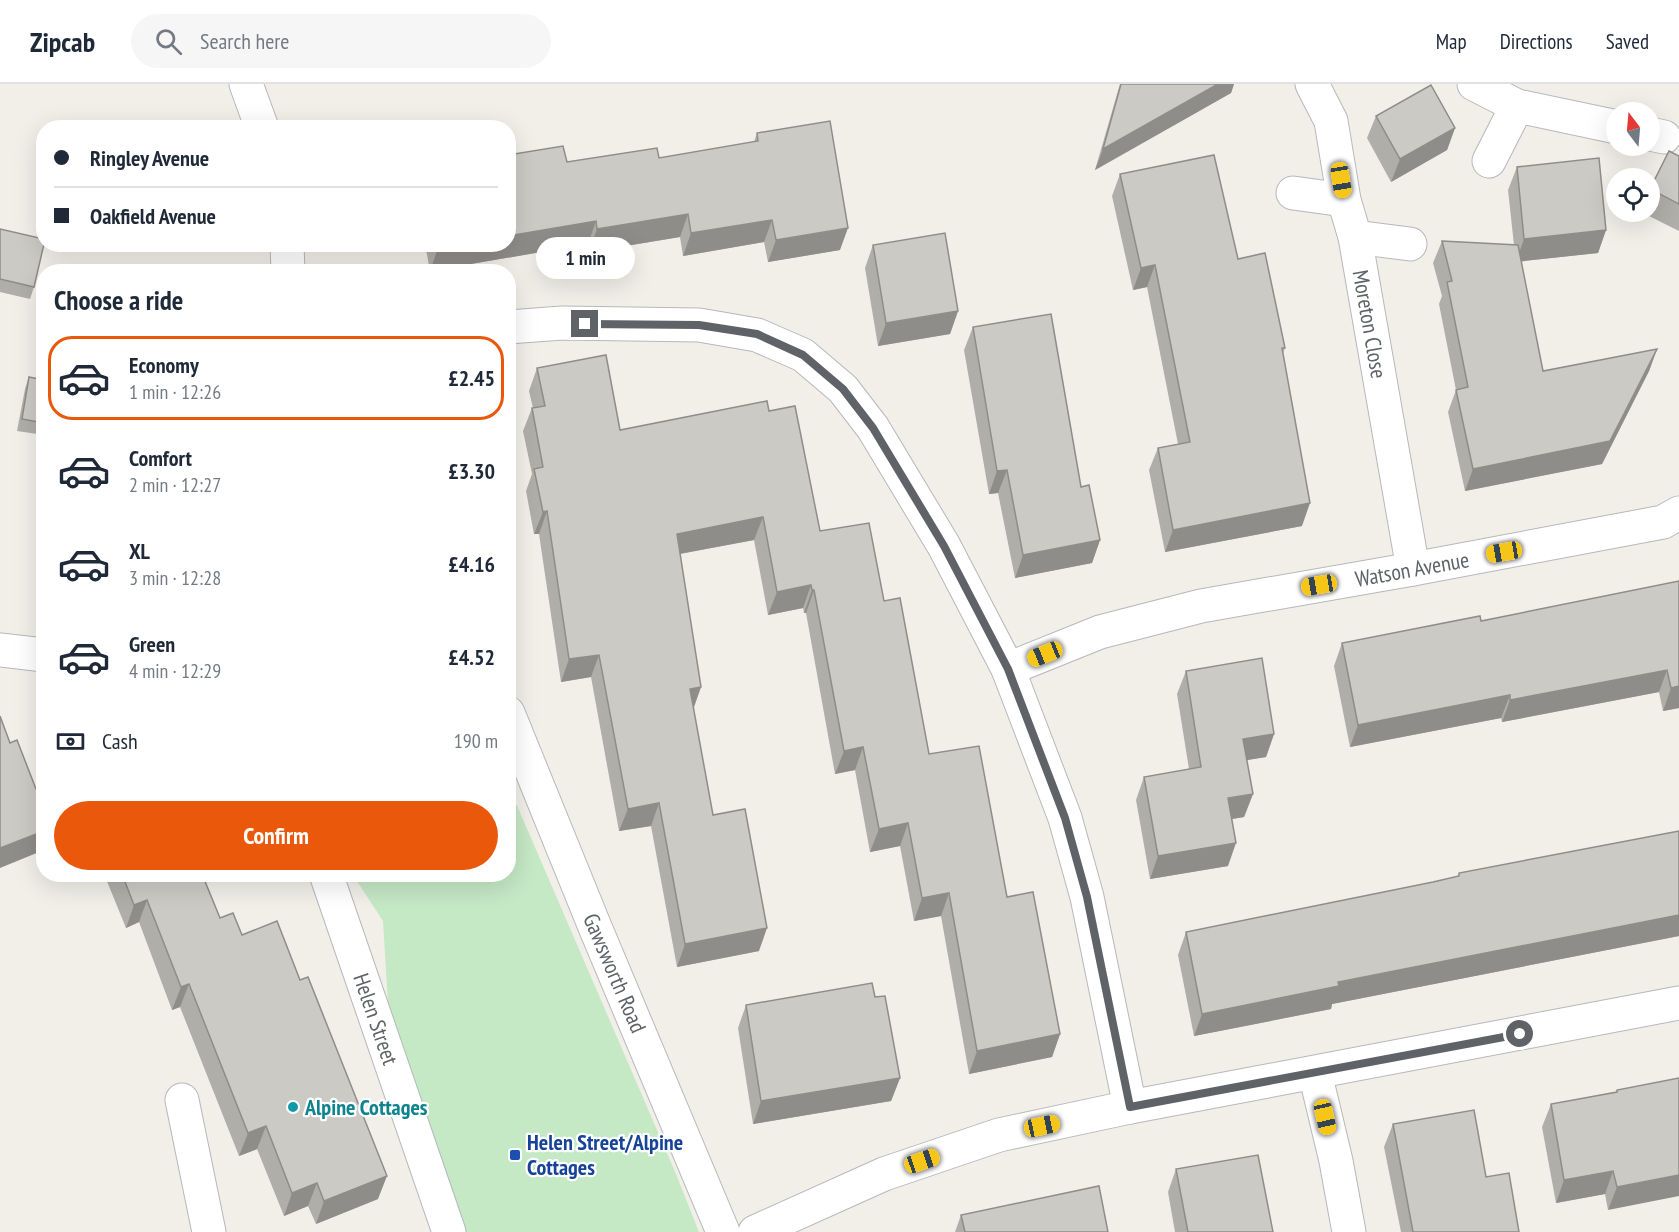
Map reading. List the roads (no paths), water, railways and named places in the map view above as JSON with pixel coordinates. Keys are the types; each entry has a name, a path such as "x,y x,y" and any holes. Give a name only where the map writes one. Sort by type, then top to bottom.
{"street":[{"path":"246,84 259,120"},
{"name":"Moreton Close","path":"1312,84 1331,121 1344,200 1355,237 1413,569"},
{"path":"1474,84 1517,106 1606,125"},
{"path":"1489,160 1517,106"},
{"path":"1293,193 1344,200"},
{"path":"1355,237 1410,244"},
{"path":"516,326 562,323 699,325 757,334 803,355 843,389 873,428 944,546 1008,669 1065,818 1087,897 1130,1107"},
{"name":"Watson Avenue","path":"1008,669 1100,632 1201,606 1664,522 1679,513"},
{"path":"0,650 36,654"},
{"name":"Gawsworth Road","path":"516,733 723,1232"},
{"name":"Helen Street","path":"329,882 448,1232"},
{"path":"755,1232 884,1174 999,1135 1130,1107 1679,1003"},
{"path":"1315,1073 1336,1161 1349,1232"},
{"path":"182,1100 208,1232"}],"place":[{"name":"Alpine Cottages","path":"293,1107"},
{"name":"Helen Street/Alpine Cottages","path":"515,1155"}]}
